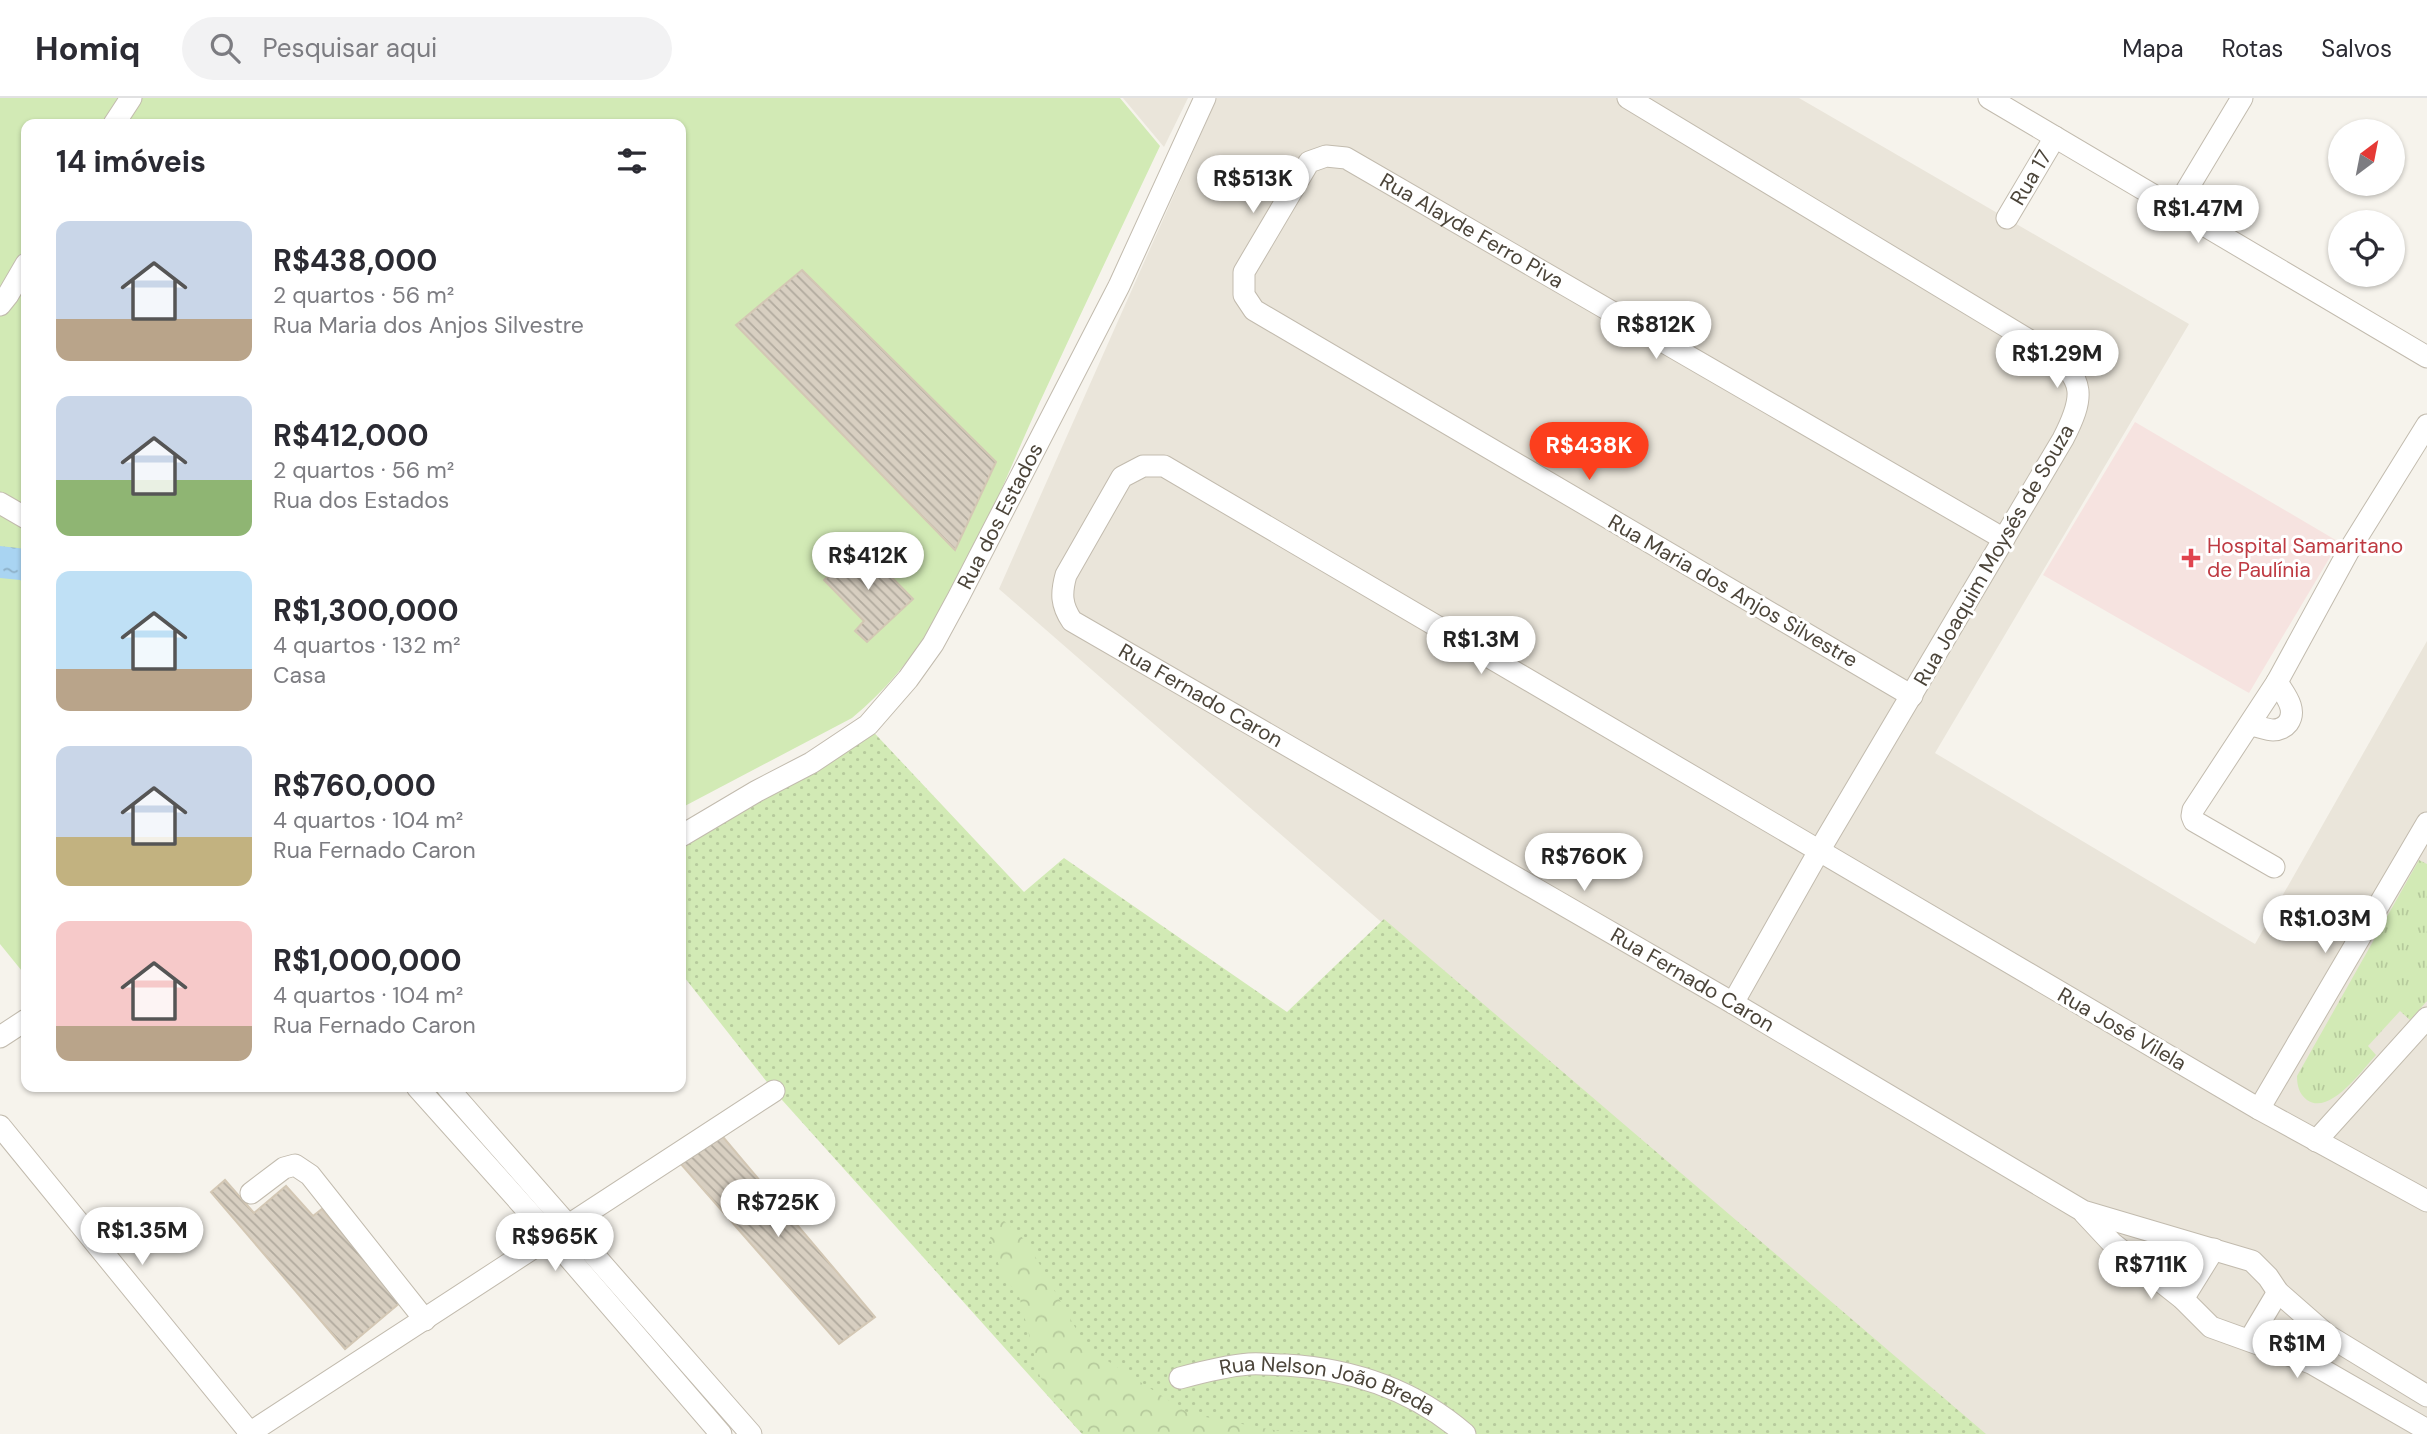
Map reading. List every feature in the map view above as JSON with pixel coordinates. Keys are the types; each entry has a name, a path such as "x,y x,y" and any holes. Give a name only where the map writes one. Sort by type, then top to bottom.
{"street":[{"path":"118,119 131,98"},
{"name":"Rua dos Estados","path":"686,833 811,763 868,725 908,679 933,644 1119,286 1205,98"},
{"name":"Rua Joaquim Moysés de Souza","path":"1628,98 2063,362 2077,381 2080,401 2063,439 1819,851 1733,1003"},
{"path":"1989,98 2427,357"},
{"path":"2176,208 2242,98"},
{"name":"Rua 17","path":"2007,218 2055,137"},
{"name":"Rua Alayde Ferro Piva","path":"1242,282 1244,272 1308,162 1326,156 1346,158 2004,538"},
{"path":"0,304 21,273"},
{"name":"Rua Maria dos Anjos Silvestre","path":"1242,282 1244,295 1254,310 1912,696"},
{"path":"2274,867 2194,821 2192,816 2277,682 2348,552 2427,425"},
{"name":"Rua José Vilela","path":"1062,590 1066,575 1122,477 1143,466 1164,466 2259,1109 2427,1201"},
{"path":"0,503 21,515"},
{"name":"Rua Fernado Caron","path":"1062,590 1064,608 1072,621 1733,1003 2083,1212 2252,1261 2278,1292 2327,1335 2427,1396"},
{"path":"2246,732 2274,730 2284,727 2290,721 2291,705 2277,682"},
{"path":"2259,1109 2427,823"},
{"path":"2316,1141 2427,1018"},
{"path":"0,1037 21,1023"},
{"path":"0,1126 250,1433 774,1091"},
{"path":"422,1092 560,1231 751,1434"},
{"path":"451,1092 721,1434"},
{"path":"251,1193 284,1168 295,1164 302,1168 425,1320"},
{"name":"Rua Fernado Caron","path":"2083,1212 2112,1243 2183,1299 2211,1326 2311,1363 2427,1430"},
{"path":"2183,1299 2214,1249"},
{"path":"2250,1339 2278,1292"},
{"name":"Rua Nelson João Breda","path":"1180,1378 1251,1363 1322,1367 1380,1383 1418,1399 1465,1434"}],"shaded area":[{"path":"1123,98 1188,98 1164,147"},
{"path":"1217,98 1799,98 2189,324 1935,753 2255,944 2427,641 2427,1434 1969,1434 999,589"},
{"name":"Hospital Samaritano de Paulínia","path":"2135,422 2339,542 2249,693 2043,575"}],"green space":[{"path":"0,98 1120,98 1160,146 962,574 915,652 886,687 852,718 686,805 686,119 21,119 21,970 0,944"},
{"path":"864,722 1024,892 1064,858 1287,1012 1384,919 1986,1434 1082,1434 774,1091 686,979 686,832"},
{"path":"2419,860 2427,864 2427,1001 2410,1020 2400,1011 2368,1046 2376,1055 2345,1089 2326,1102 2307,1100 2299,1089 2297,1076"},
{"path":"1002,1219 1027,1242 1080,1336 1100,1356 1190,1414 1279,1431 1315,1434 1087,1434 1075,1426 1040,1377 1019,1296 1001,1272 990,1238"}],"water":[{"path":"0,546 21,548 21,581 0,578"}],"building":[{"path":"802,270 996,462 955,550 736,325"},
{"path":"861,546 913,599 867,642 855,631 864,621 824,580"},
{"path":"723,1137 875,1317 839,1344 680,1163"},
{"path":"225,1180 254,1213 286,1186 313,1216 322,1209 401,1302 345,1349 211,1192"}],"place":[{"name":"Hospital Samaritano de Paulínia","path":"2191,558"}]}
